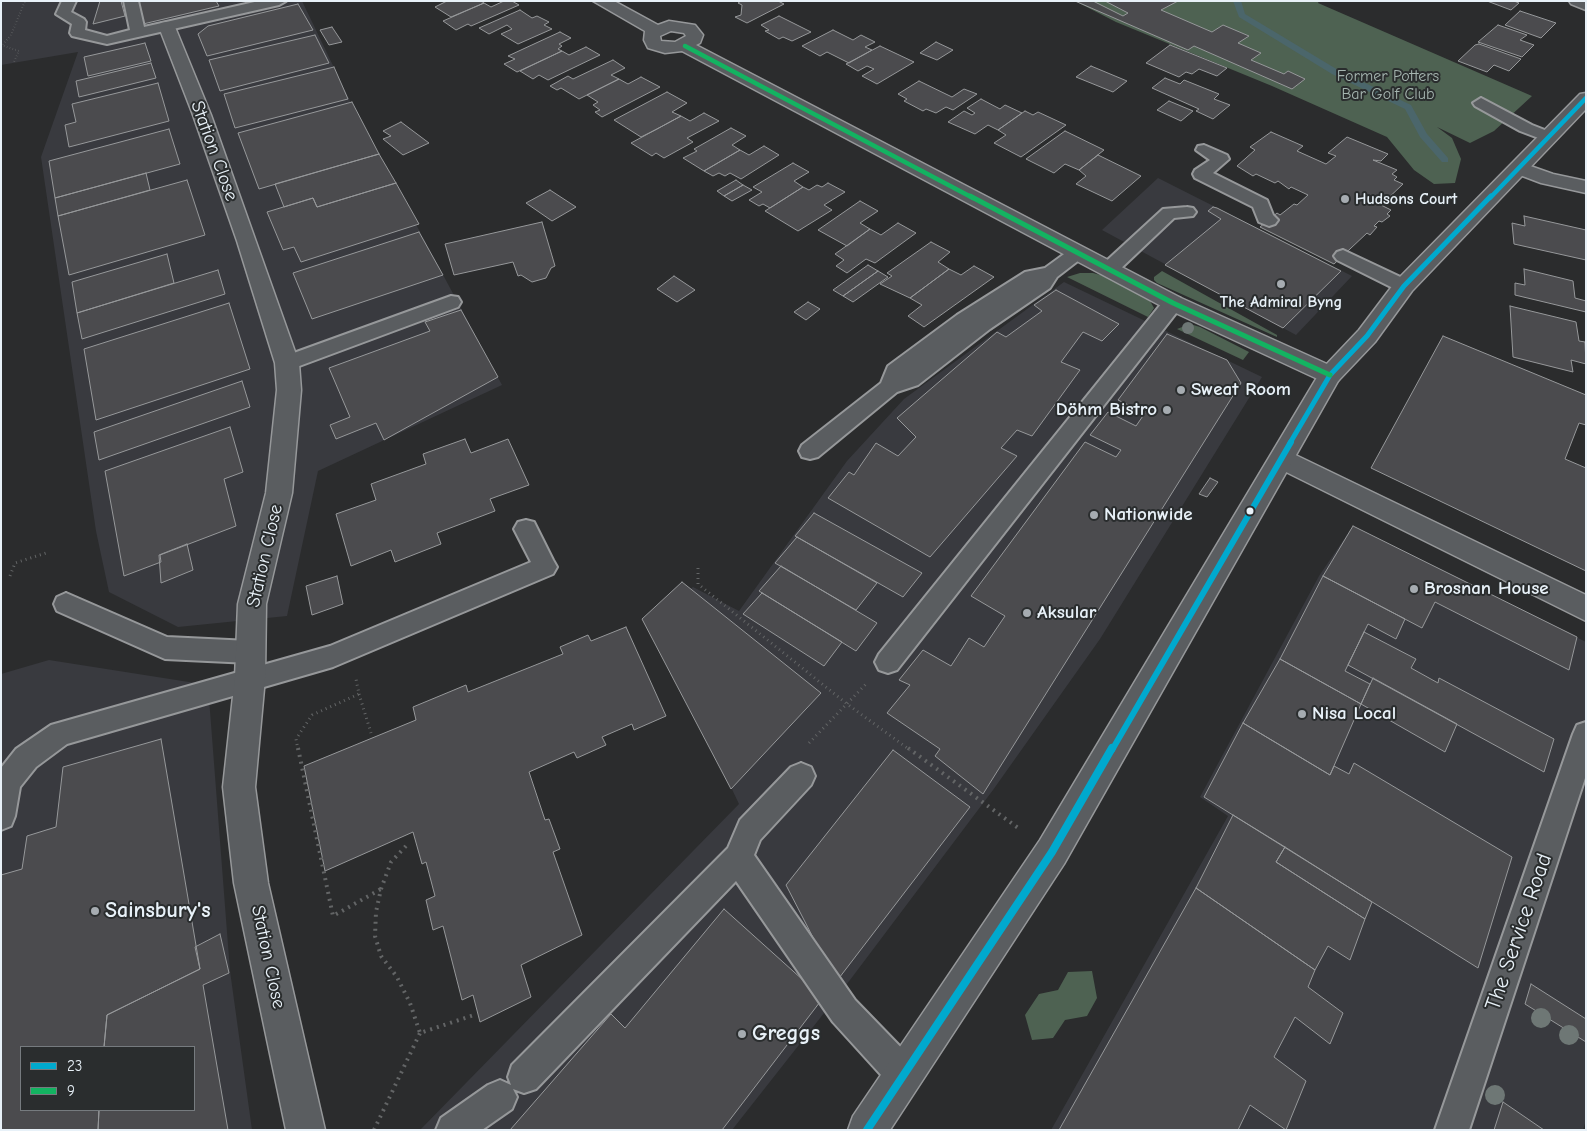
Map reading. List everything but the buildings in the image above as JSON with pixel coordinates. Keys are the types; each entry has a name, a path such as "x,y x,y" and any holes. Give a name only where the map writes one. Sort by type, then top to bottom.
{"street":[{"path":"601,1 656,30 669,26 689,28 695,35 694,39 685,46 1173,303 1330,376"},
{"path":"1577,1 1586,5"},
{"name":"Station Close","path":"168,27 244,232 287,363 289,390 280,493 252,604 250,665 239,786 251,882 306,1130"},
{"path":"867,1130 1052,852 1330,376 1366,336 1404,286 1586,98"},
{"path":"1519,168 1548,179 1586,187"},
{"path":"1283,459 1586,610"}],"lane":[{"path":"69,1 63,14 79,22 77,34 107,40 279,1"},
{"path":"131,1 138,33"},
{"path":"1481,103 1526,128 1549,137"},
{"path":"1204,150 1221,159 1201,174 1261,204 1265,218 1269,220"},
{"path":"1109,269 1169,214 1187,212"},
{"path":"810,451 890,387 911,380 983,324 1044,284 1050,272 1077,253"},
{"path":"1343,256 1404,286"},
{"path":"287,363 451,302"},
{"path":"888,662 1173,303"},
{"path":"1,816 7,782 26,758 60,734 250,665 333,656 545,567 526,529"},
{"path":"66,604 165,648 250,665"},
{"name":"The Service Road","path":"1452,1130 1586,734"},
{"path":"453,1130 512,1087 738,858 750,830 801,776"},
{"path":"738,858 844,1011 904,1074"}],"path":[{"path":"14,62 19,50 2,46 11,35 25,1"},
{"path":"10,576 15,563 46,553"},
{"path":"698,568 698,584 847,704 1052,852"},
{"path":"348,650 371,733"},
{"path":"801,776 803,749 888,662"},
{"path":"359,694 312,715 296,739 333,916 381,889"},
{"path":"374,1130 420,1033 410,1003 397,978 381,956 375,936 376,912 381,889 391,862 406,846"},
{"path":"420,1033 474,1014"}],"shaded area":[{"path":"1,1 302,1 351,103 502,385 318,471 287,616 178,627 109,592 96,531 41,157 78,52 1,65"},
{"path":"1158,178 1352,276 1296,335 1102,230"},
{"path":"1064,282 1262,377 1100,639 993,790 850,980 732,1130 420,1130 739,804 650,617 693,587 739,611 847,461 904,399"},
{"path":"1353,526 1586,642 1586,1120 1583,1130 1051,1130 1228,816 1200,797 1319,576"},
{"path":"49,660 208,685 230,971 252,1130 1,1130 1,674"}],"green space":[{"name":"Former Potters Bar Golf Club","path":"1075,1 1319,1 1318,3 1532,96 1494,131 1470,143 1437,127 1452,138 1461,159 1455,183 1434,184 1414,170 1387,137 1272,86 1116,22"},
{"path":"1162,271 1277,335 1277,337 1157,283 1154,277"},
{"path":"1080,273 1093,273 1104,276 1149,299 1154,308 1148,317 1067,277"},
{"path":"1190,324 1200,327 1249,352 1243,360 1177,329"},
{"path":"1092,971 1097,998 1087,1016 1065,1020 1053,1038 1032,1040 1025,1015 1039,994 1058,990 1068,972"}],"waterway":[{"path":"1237,1 1242,15 1335,72 1408,107 1423,135 1445,160"}],"transit line":[{"name":"9","path":"685,46 1173,303 1330,375"},
{"name":"23","path":"867,1130 1052,852 1330,375 1367,336 1404,286 1586,98"}],"place":[{"name":"Hudsons Court","path":"1345,199"},
{"name":"The Admiral Byng","path":"1281,284"},
{"name":"Sweat Room","path":"1181,390"},
{"name":"Döhm Bistro","path":"1167,410"},
{"name":"Nationwide","path":"1094,515"},
{"name":"Brosnan House","path":"1414,589"},
{"name":"Aksular","path":"1027,613"},
{"name":"Nisa Local","path":"1302,714"},
{"name":"Sainsbury's","path":"95,911"},
{"name":"Greggs","path":"742,1034"}]}
